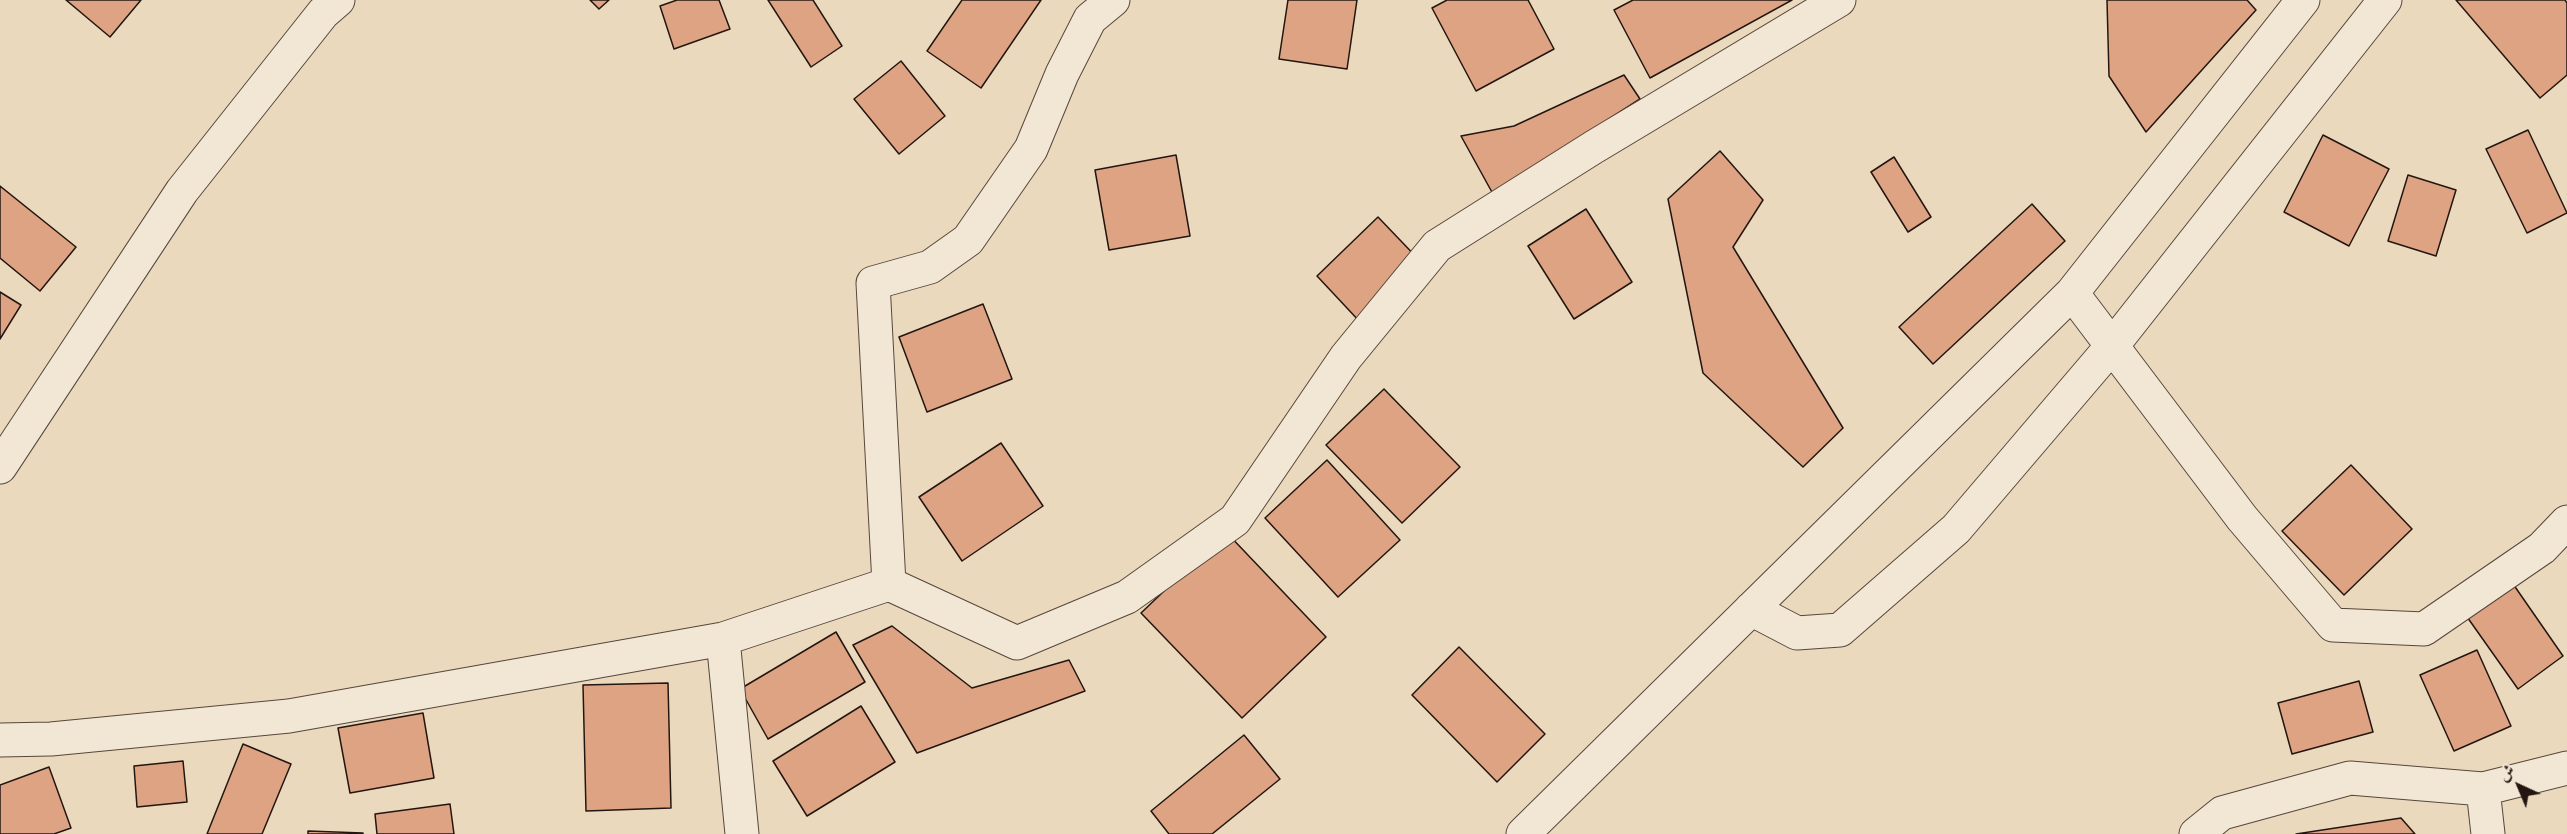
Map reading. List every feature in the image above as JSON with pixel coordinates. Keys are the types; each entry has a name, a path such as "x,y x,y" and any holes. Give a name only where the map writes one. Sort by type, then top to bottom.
{"street":[{"path":"0,467 182,191 323,13 338,0"},
{"path":"889,584 873,283 930,267 968,240 1031,149 1062,74 1090,19 1113,0"},
{"path":"0,740 51,739 289,716 723,639 889,584 1017,643 1127,597 1236,520 1346,357 1437,246 1594,147 1839,0"},
{"path":"1523,834 2072,293 2303,0"},
{"path":"1751,609 1797,633 1840,630 1956,529 2112,346 2385,0"},
{"path":"2072,293 2242,518 2333,625 2424,629 2542,548 2567,522"},
{"path":"723,639 742,834"},
{"path":"2196,834 2222,813 2350,778 2483,789 2567,768"},
{"path":"2483,789 2488,834"}],"building":[{"path":"66,0 141,0 110,37"},
{"path":"590,0 609,0 599,9"},
{"path":"677,0 719,0 730,29 674,49 660,6"},
{"path":"768,0 813,0 842,46 811,67"},
{"path":"962,0 1041,0 981,88 927,51"},
{"path":"1288,0 1357,0 1347,69 1279,59"},
{"path":"1447,0 1528,0 1554,49 1476,91 1432,8"},
{"path":"1633,0 1792,0 1650,78 1614,10"},
{"path":"2107,0 2247,0 2256,10 2146,132 2109,76"},
{"path":"2456,0 2565,0 2567,3 2567,75 2540,98"},
{"path":"901,61 945,116 899,154 854,99"},
{"path":"1624,75 1640,99 1493,194 1461,136 1514,126"},
{"path":"2528,130 2567,213 2527,233 2486,149"},
{"path":"2323,135 2389,169 2349,246 2284,212"},
{"path":"1720,151 1763,200 1733,247 1843,428 1803,467 1703,373 1668,199"},
{"path":"1176,155 1190,236 1109,250 1095,170"},
{"path":"1894,157 1931,217 1908,232 1871,172"},
{"path":"2408,175 2456,190 2436,256 2388,241"},
{"path":"0,186 76,247 40,291 0,258"},
{"path":"2032,204 2065,241 1933,364 1899,327"},
{"path":"1586,209 1632,282 1574,319 1528,246"},
{"path":"1378,217 1422,263 1361,323 1317,276"},
{"path":"0,292 21,305 0,339"},
{"path":"983,304 1012,379 927,412 899,337"},
{"path":"1384,389 1460,467 1402,523 1326,445"},
{"path":"1001,443 1043,506 962,561 919,497"},
{"path":"1327,460 1400,540 1338,597 1265,518"},
{"path":"2351,465 2412,529 2344,595 2282,531"},
{"path":"1226,532 1326,637 1242,718 1141,613"},
{"path":"2511,581 2563,656 2518,689 2465,614"},
{"path":"892,626 972,688 1069,660 1085,691 917,753 853,645"},
{"path":"836,632 865,682 768,739 740,689"},
{"path":"1459,647 1545,734 1497,782 1412,695"},
{"path":"2477,650 2511,726 2454,751 2420,675"},
{"path":"2359,681 2373,732 2292,754 2278,703"},
{"path":"668,683 671,808 586,811 583,685"},
{"path":"861,706 895,762 807,816 773,761"},
{"path":"423,713 434,778 350,793 338,728"},
{"path":"1244,735 1280,779 1212,834 1169,834 1151,811"},
{"path":"243,744 291,764 262,834 207,834"},
{"path":"183,761 187,802 137,807 134,766"},
{"path":"49,767 71,828 54,834 0,834 0,785"},
{"path":"450,804 454,834 377,834 375,814"},
{"path":"2401,818 2415,834 2296,834"},
{"path":"308,831 363,833 363,834 308,834"}]}
